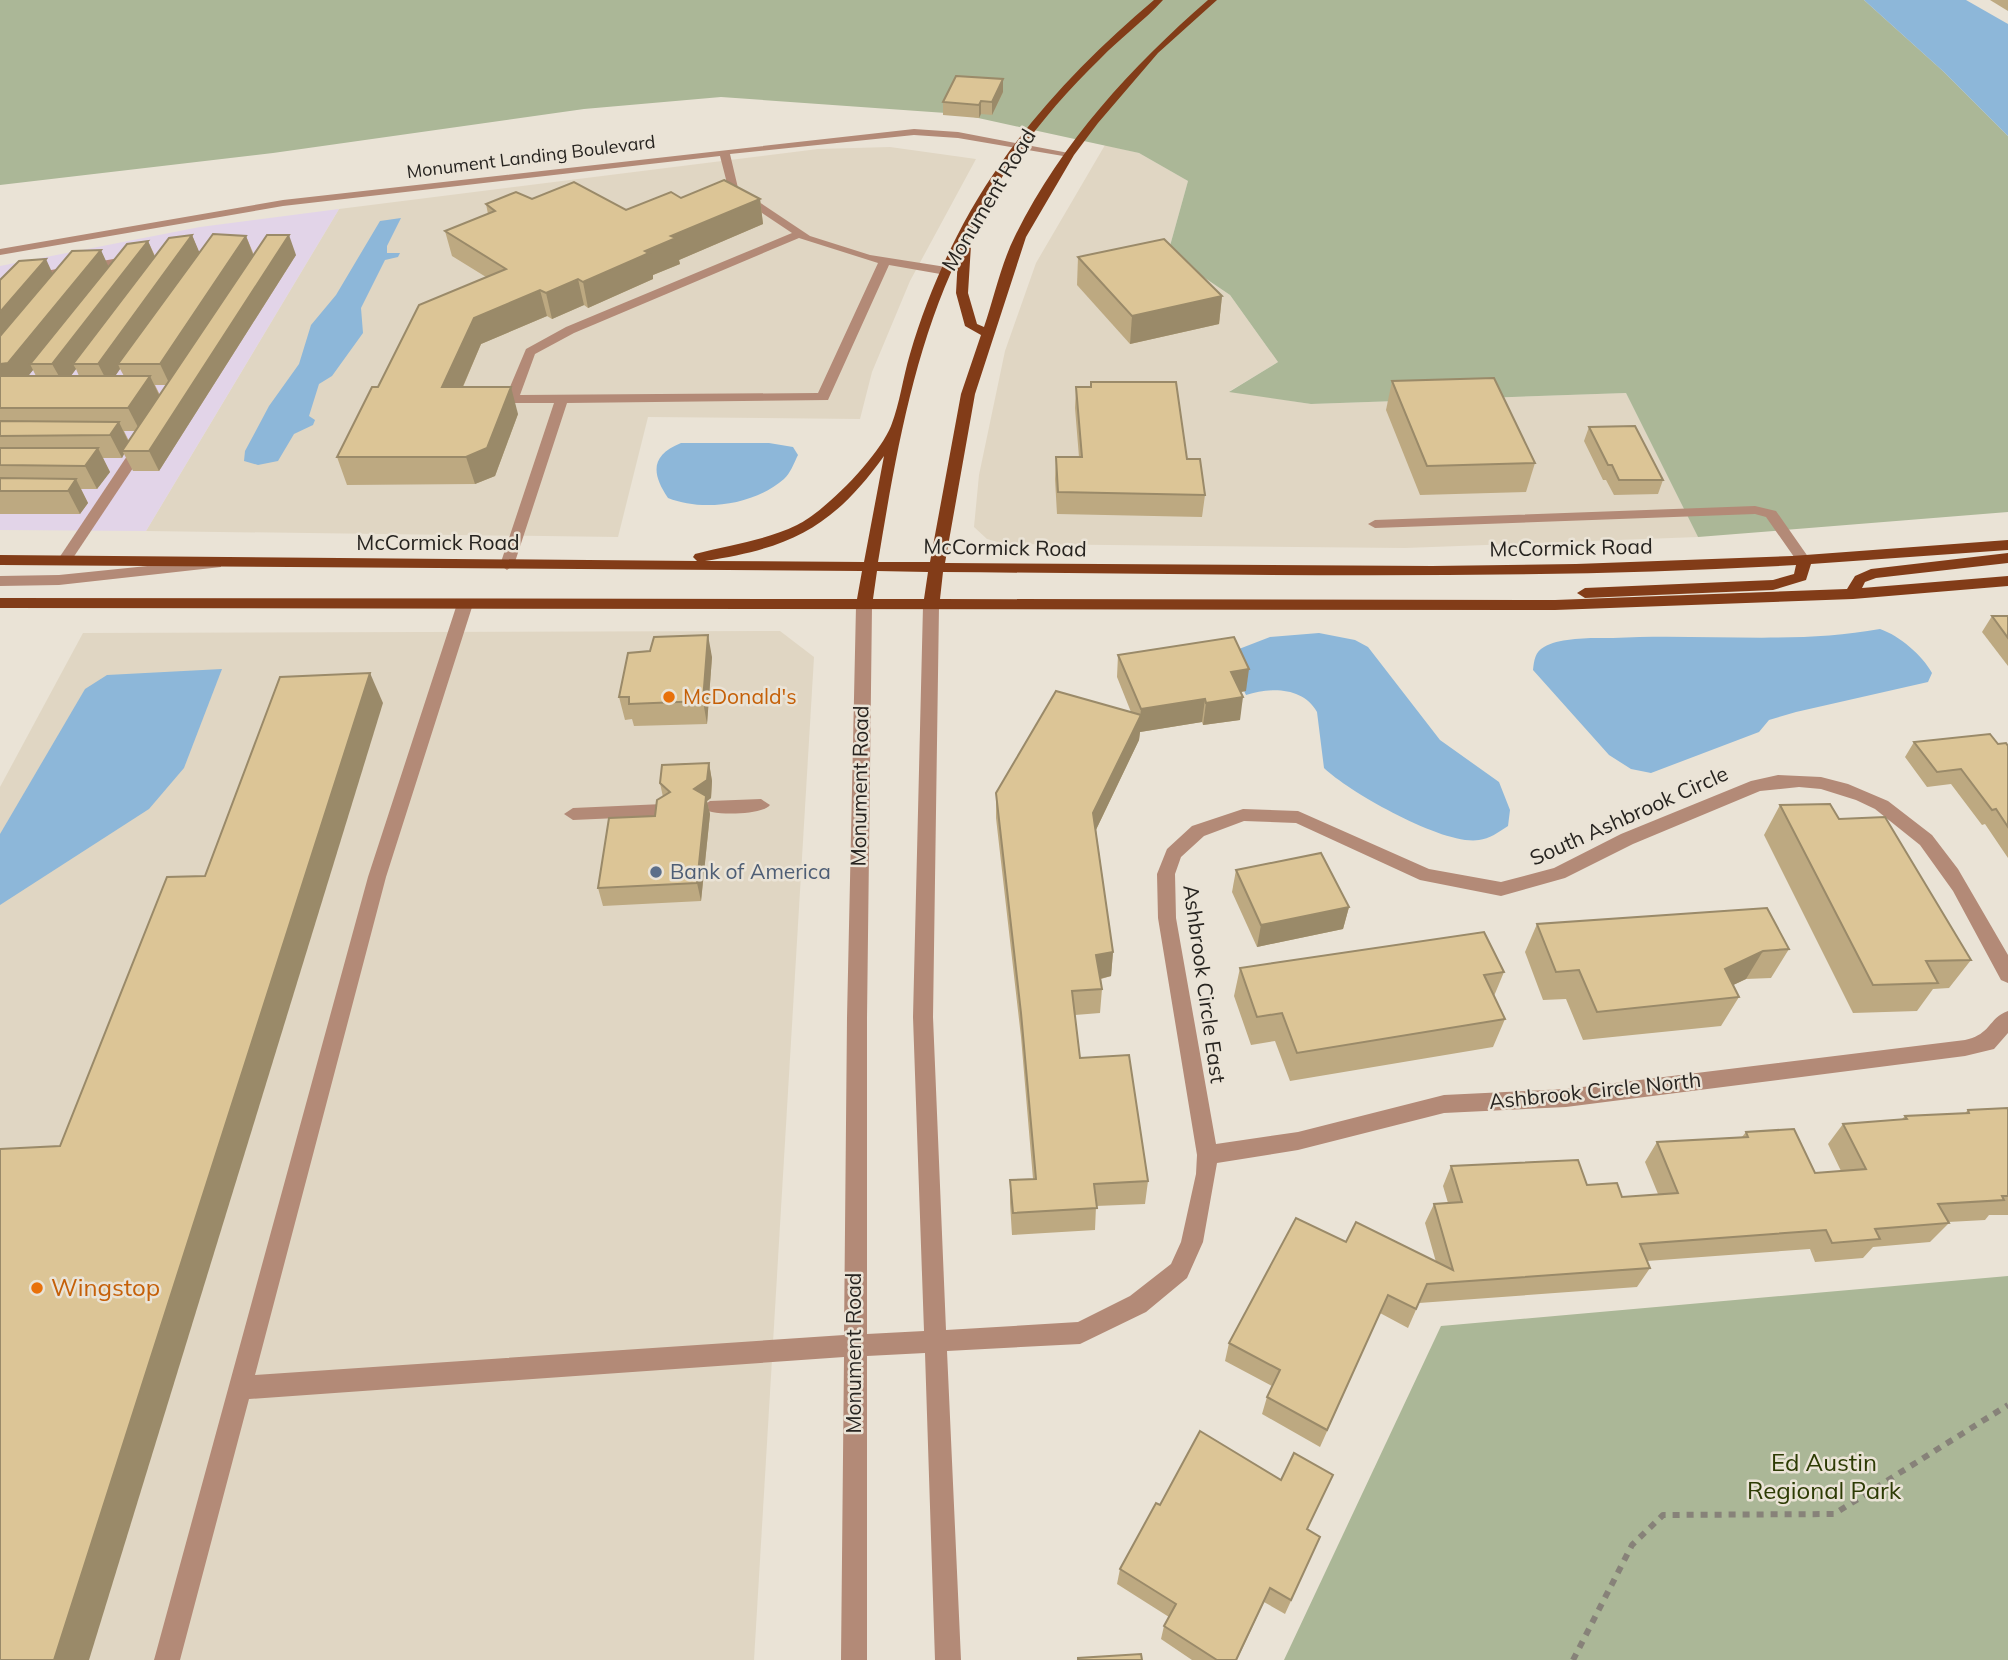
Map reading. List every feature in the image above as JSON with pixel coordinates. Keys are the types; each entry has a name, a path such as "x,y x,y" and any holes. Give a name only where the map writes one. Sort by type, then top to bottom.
{"main road":[{"name":"Monument Road","path":"864,607 900,423 922,334 946,271 966,231 1018,145 1075,77 1159,0"},
{"path":"931,606 944,514 968,394 1020,237 1069,154 1155,51 1213,0"},
{"path":"966,231 962,293 971,326 986,333"},
{"path":"636,565 719,555 778,538 825,515 859,482 900,423"},
{"name":"McCormick Road","path":"0,560 938,569 1539,571 1804,561 2008,545"},
{"path":"1853,594 1855,582 1861,576 2008,558"},
{"path":"1531,605 1548,597 1590,592 1773,585 1801,577 1804,561"},
{"path":"0,603 864,607 1531,605 1853,594 2008,581"}],"street":[{"name":"Monument Landing Boulevard","path":"0,252 283,203 914,132 958,135 1069,154"},
{"path":"724,152 733,189 800,234 884,262 946,271"},
{"path":"800,234 570,330 530,352 512,399 823,397 884,262"},
{"path":"0,283 155,254"},
{"path":"114,279 131,259"},
{"path":"59,289 76,269"},
{"path":"8,297 24,279"},
{"path":"507,565 562,399"},
{"path":"64,561 101,496 122,465 146,438 133,438"},
{"path":"1375,524 1755,510 1770,514 1804,561"},
{"path":"0,581 59,580 226,563"},
{"path":"167,1660 377,877 465,604"},
{"path":"931,606 923,1017 948,1660"},
{"name":"Monument Road","path":"854,1660 854,1345 864,607"},
{"name":"South Ashbrook Circle","path":"1198,831 1243,815 1298,817 1426,875 1501,889 1559,873 1627,839 1757,785 1775,781 1819,782 1842,788 1882,806 1916,830 1962,892 2008,975"},
{"path":"710,807 761,805"},
{"path":"573,814 663,810"},
{"name":"Ashbrook Circle East","path":"240,1388 854,1345 1080,1333 1138,1304 1179,1271 1192,1242 1207,1174 1208,1156 1167,918 1166,874 1173,854 1198,831"},
{"name":"Ashbrook Circle North","path":"1208,1156 1298,1141 1444,1104 1566,1098 1920,1054 1987,1043 2008,1018"}],"path":[{"path":"1573,1660 1632,1545 1663,1515 1834,1514 2008,1405"}],"shaded area":[{"path":"1105,145 1139,153 1188,181 1168,253 1230,295 1278,362 1230,391 1311,404 1626,393 1698,537 1405,548 1005,544 987,539 974,527 979,475 1005,351 1036,263"},
{"path":"890,147 976,159 910,281 872,372 860,419 648,417 618,537 146,531 339,209 818,149"},
{"path":"339,209 146,531 0,530 0,266 200,227"},
{"path":"780,631 814,657 754,1660 0,1660 0,787 83,633"}],"green space":[{"path":"0,0 1864,0 1944,72 2008,136 2008,512 1698,537 1626,393 1311,404 1229,392 1278,362 1230,295 1168,253 1188,181 1139,153 960,114 721,97 584,109 273,153 0,185"},
{"name":"Ed Austin Regional Park","path":"2008,1276 2008,1660 1284,1660 1441,1326"}],"water":[{"path":"1864,0 1966,0 2008,24 2008,136 1944,72"},
{"path":"401,218 387,246 387,253 400,253 398,257 385,260 361,308 363,333 332,376 319,384 309,416 315,420 313,425 294,434 278,461 258,465 244,461 245,451 269,406 299,364 311,325 336,295 380,221"},
{"path":"681,443 769,443 793,447 798,455 786,477 758,495 728,503 697,505 668,498 659,481 659,459"},
{"path":"1880,629 1903,641 1922,660 1932,673 1928,682 1769,720 1759,732 1651,773 1631,769 1609,755 1533,670 1541,649 1568,640 1646,637 1780,638"},
{"path":"1319,633 1355,640 1368,647 1440,740 1499,782 1510,810 1508,826 1486,838 1463,840 1444,835 1398,815 1354,790 1324,768 1317,712 1304,698 1276,690 1246,695 1226,654 1270,637"},
{"path":"222,669 184,768 149,809 0,905 0,834 85,689 107,675"}],"building":[{"path":"956,76 1003,79 992,102 981,101 979,105 943,102"},
{"path":"724,180 760,199 671,236 676,238 583,282 578,279 546,293 540,290 474,318 442,387 511,387 487,448 466,457 337,457 372,387 378,387 419,305 506,269 445,231 495,211 486,204 516,192 532,199 574,182 626,210 671,192 681,198"},
{"path":"213,234 246,236 160,364 118,364"},
{"path":"192,235 98,364 73,364 169,238"},
{"path":"267,235 289,235 149,451 122,451"},
{"path":"1164,239 1222,296 1132,316 1078,257"},
{"path":"148,241 52,364 30,364 127,244"},
{"path":"101,250 8,363 0,364 0,336 72,251"},
{"path":"46,259 0,312 0,280 19,261"},
{"path":"0,376 150,376 128,408 0,408"},
{"path":"1494,378 1535,463 1427,466 1392,381"},
{"path":"1091,382 1176,382 1187,459 1200,459 1205,495 1058,492 1056,457 1082,457 1076,387 1091,387"},
{"path":"0,421 119,422 110,435 0,436"},
{"path":"1635,426 1663,480 1619,480 1612,465 1608,465 1589,427"},
{"path":"0,448 98,448 85,466 0,465"},
{"path":"0,478 76,479 68,491 0,491"},
{"path":"1992,616 2008,616 2008,638"},
{"path":"708,635 703,701 629,704 629,697 619,697 628,653 650,651 654,637"},
{"path":"1234,637 1249,669 1231,672 1243,697 1206,703 1205,699 1141,709 1118,655"},
{"path":"370,673 54,1660 0,1660 0,1149 60,1146 167,877 205,876 280,677"},
{"path":"1056,691 1141,715 1093,813 1113,952 1096,955 1102,989 1072,991 1080,1058 1129,1055 1148,1181 1094,1184 1097,1208 1013,1213 1010,1180 1036,1179 1021,1013 996,793"},
{"path":"1990,734 1998,744 2006,743 2008,746 2008,827 1961,769 1937,772 1914,742"},
{"path":"709,763 707,780 694,789 706,796 697,883 598,888 609,818 655,816 657,800 670,792 660,783 662,765"},
{"path":"1830,804 1839,819 1885,817 1971,960 1926,961 1938,983 1873,985 1780,805"},
{"path":"1321,853 1349,907 1261,925 1236,870"},
{"path":"1767,908 1789,949 1763,951 1725,969 1739,997 1597,1012 1579,970 1556,972 1537,924"},
{"path":"1484,932 1504,972 1484,975 1505,1019 1297,1053 1282,1013 1257,1017 1240,968"},
{"path":"2008,1108 2008,1196 2002,1196 2004,1200 1938,1204 1949,1223 1875,1229 1880,1239 1832,1243 1826,1230 1640,1244 1650,1268 1427,1284 1416,1309 1388,1295 1327,1430 1267,1397 1280,1370 1229,1343 1296,1218 1346,1242 1356,1222 1453,1270 1434,1204 1462,1202 1451,1166 1578,1160 1587,1185 1617,1183 1622,1197 1678,1193 1657,1142 1748,1137 1746,1132 1794,1129 1815,1173 1866,1169 1843,1124"},
{"path":"1200,1431 1281,1480 1294,1453 1333,1475 1307,1529 1320,1537 1291,1600 1270,1588 1236,1660 1217,1660 1164,1626 1176,1604 1120,1569 1156,1503 1160,1505"},
{"path":"1141,1654 1142,1660 1078,1660 1078,1658"}],"place":[{"name":"McDonald's","path":"669,697"},
{"name":"Bank of America","path":"656,872"},
{"name":"Wingstop","path":"37,1288"}]}
